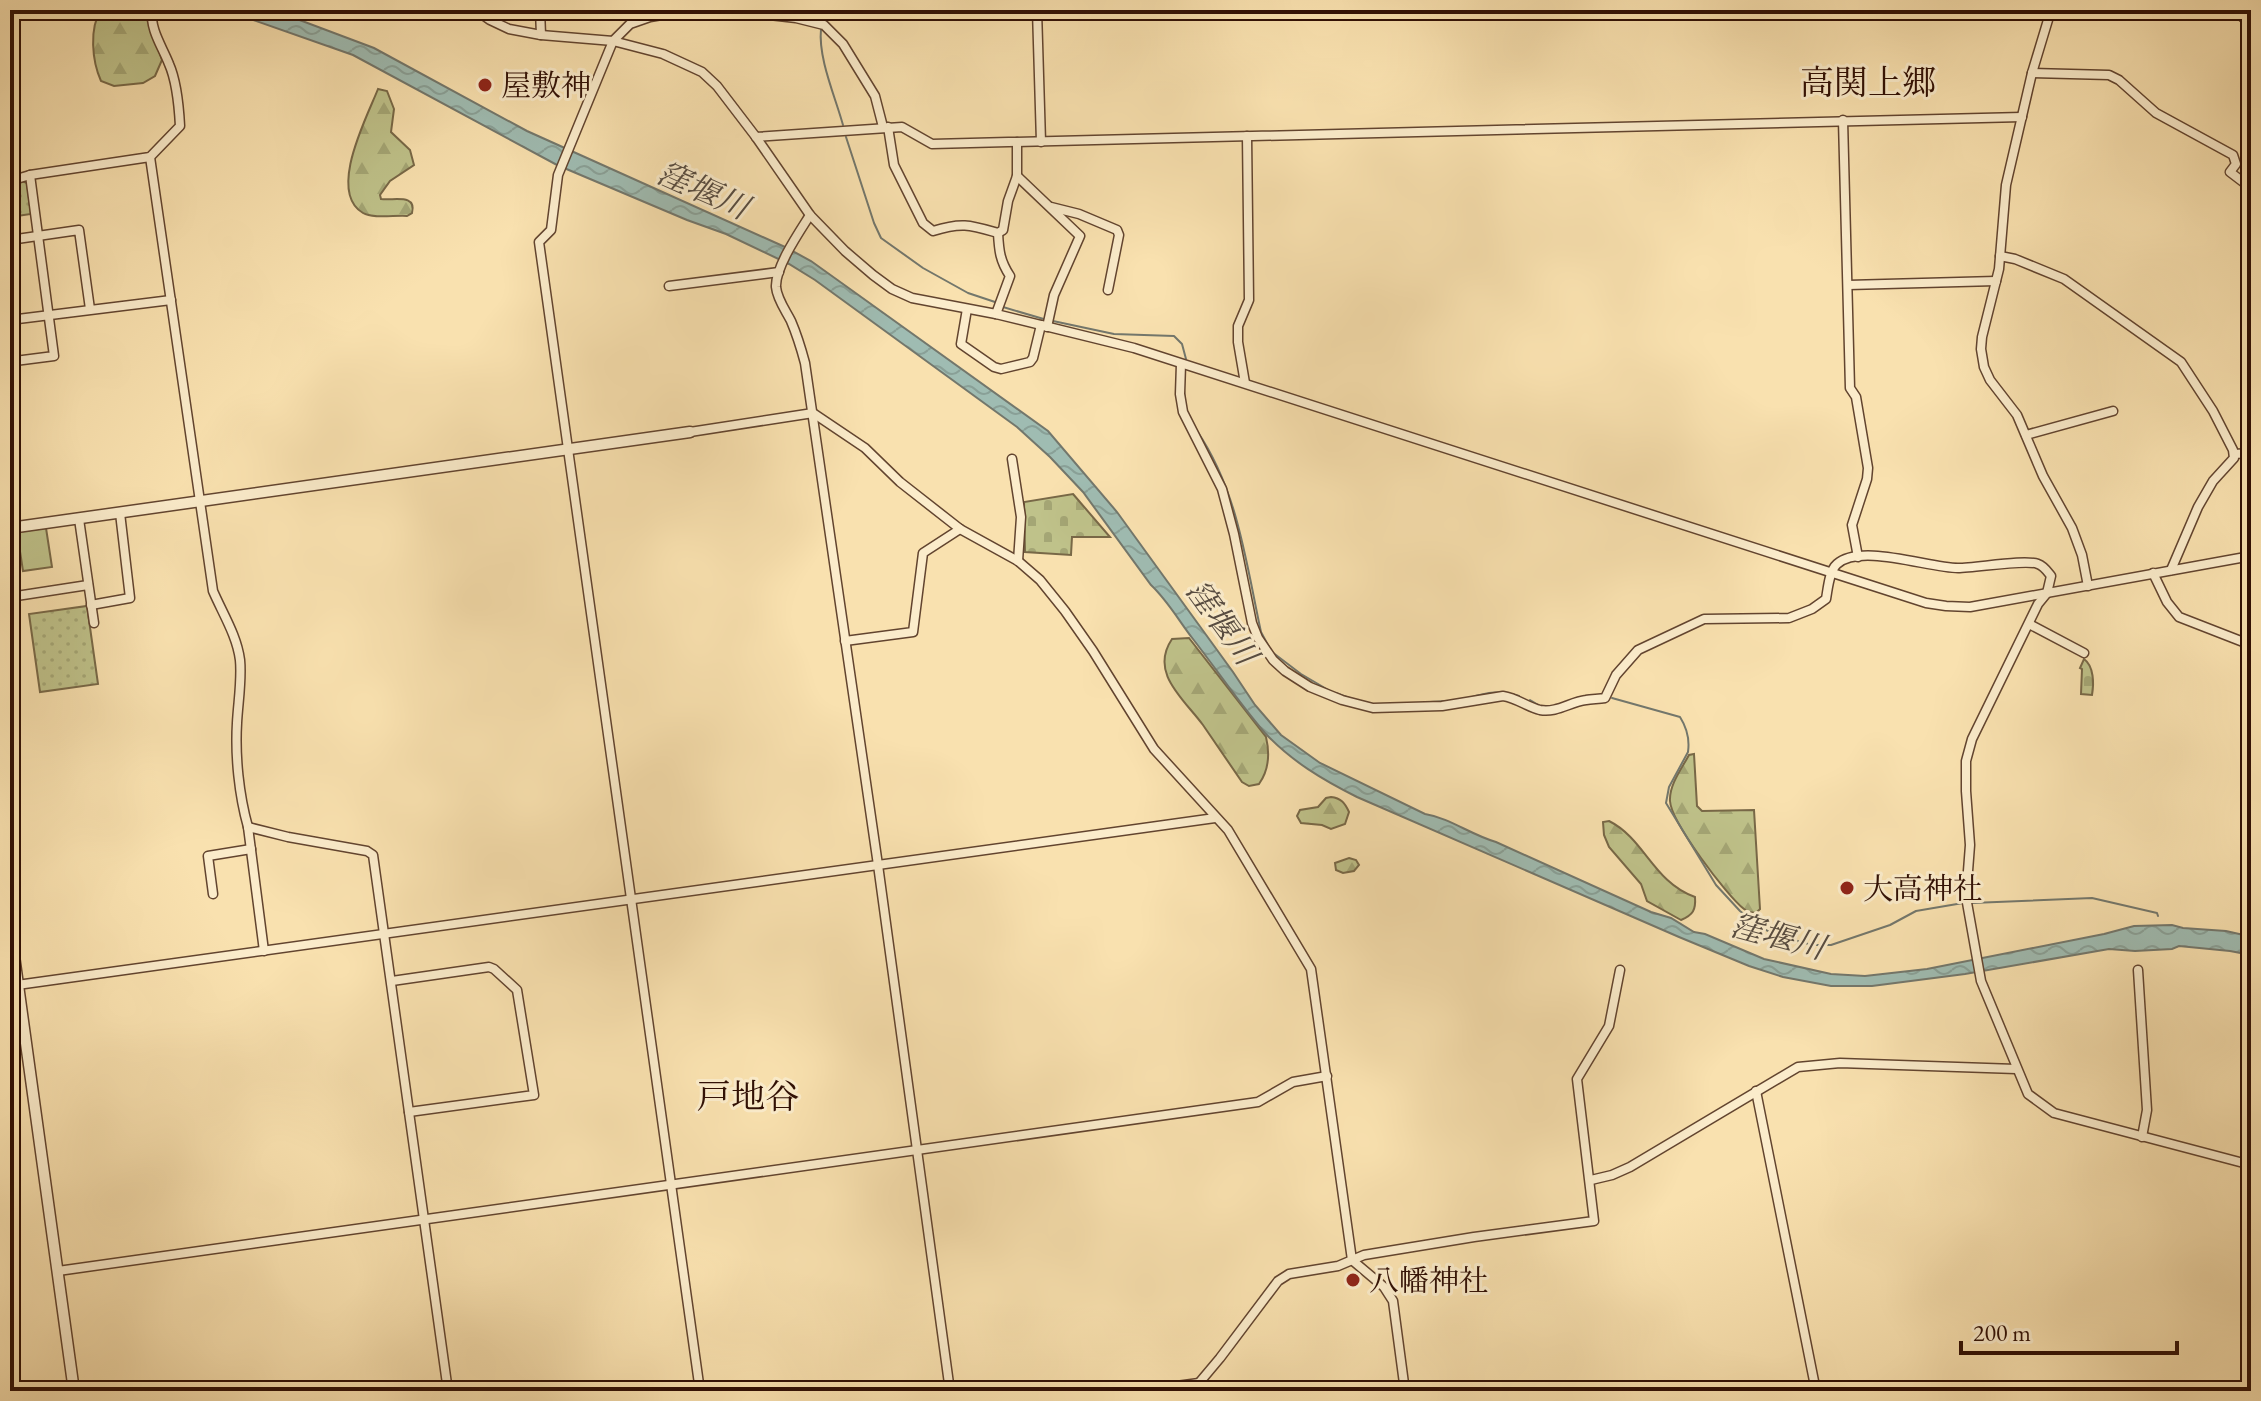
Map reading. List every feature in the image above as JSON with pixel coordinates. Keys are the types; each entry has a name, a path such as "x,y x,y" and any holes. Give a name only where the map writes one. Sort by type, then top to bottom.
{"street":[{"path":"10,181 30,175 150,157 180,126 170,64 162,52 151,21 152,10"},
{"path":"476,10 509,29 613,41 663,54 702,72 717,86 756,137 810,215 845,251 892,289 912,298 1046,323 1134,348 1926,603 1970,607 2251,556"},
{"path":"540,10 541,35"},
{"path":"1037,10 1041,142"},
{"path":"2051,10 2032,73 2006,185 2000,256 1982,337 1984,367 1990,380 2017,415 2043,476 2072,528 2082,555 2088,586"},
{"path":"700,1391 539,242 551,230 558,175 613,41 630,24 650,17 685,11 735,11 821,24 843,44 875,96 894,165 923,223 933,231 955,224 998,233 1003,230 1008,201 1017,176 1017,142"},
{"path":"2032,73 2100,74 2119,80 2156,113 2233,155 2236,164 2230,172 2251,188"},
{"path":"756,137 902,127 932,144 2022,117"},
{"path":"1843,120 1850,388 1856,397 1868,468 1852,525 1858,557"},
{"path":"1245,383 1238,326 1249,300 1247,136"},
{"path":"150,157 213,591 236,640 240,663 238,751 243,810 248,827 264,951"},
{"path":"10,328 15,361 54,356 30,175"},
{"path":"967,309 961,344 1001,369 1030,362 1054,295 1080,236 1017,176"},
{"path":"1050,207 1079,214 1117,230 1119,235 1108,290"},
{"path":"810,215 794,242 776,285 798,338 813,413 950,1391"},
{"path":"10,240 79,230 90,309"},
{"path":"996,314 1010,276 999,254 998,233"},
{"path":"2000,256 2064,279 2181,362 2213,411 2234,458 2213,481 2198,507 2171,570"},
{"path":"669,286 780,271"},
{"path":"1848,285 1996,281"},
{"path":"10,320 171,300"},
{"path":"1185,365 1180,394 1183,412 1222,489 1249,613 1258,638 1285,671 1310,687 1373,708 1442,706 1503,696 1539,710 1553,711 1584,700 1602,699 1624,664 1638,650 1704,619 1789,618 1812,609 1826,599 1832,572 1838,563 1858,557 1876,555 1946,568 2036,562 2046,569 2051,576 2047,593 2038,604 1972,739 1966,761 1970,845 1966,897 1981,981 2016,1069 2028,1094 2036,1102 2054,1113 2251,1165"},
{"path":"2026,435 2113,411"},
{"path":"10,528 813,413 865,448 900,482 960,529 1018,561 1040,580 1093,651 1154,749 1228,830 1311,969 1352,1260 1384,1287 1393,1301 1405,1391"},
{"path":"2234,454 2251,453"},
{"path":"1012,459 1021,517 1018,561"},
{"path":"91,605 130,598 120,513"},
{"path":"79,519 94,623"},
{"path":"845,641 913,632 923,553 960,529"},
{"path":"2153,573 2167,602 2179,617 2251,645"},
{"path":"10,597 88,585"},
{"path":"2029,624 2084,653"},
{"path":"14,986 1215,818"},
{"path":"248,827 367,851 373,855 448,1391"},
{"path":"213,894 208,856 251,849"},
{"path":"10,927 14,986 74,1391"},
{"path":"392,981 489,967 494,969 517,990 534,1095 409,1112"},
{"path":"1139,1391 1198,1387 1278,1281 1289,1274 1338,1266 1364,1255 1594,1221 1577,1079 1609,1026 1620,970"},
{"path":"2138,970 2147,1110 2142,1137"},
{"path":"1591,1180 1630,1167 1798,1067 1816,1064 2016,1069"},
{"path":"58,1271 1258,1102 1293,1082 1327,1076"},
{"path":"1756,1091 1816,1391"}],"green space":[{"path":"101,10 146,10 162,60 155,76 143,83 114,86 101,81 93,45"},
{"path":"378,89 387,91 394,109 391,132 410,150 414,165 390,181 380,195 381,199 408,200 413,207 412,213 407,216 367,215 353,203 349,189 353,154"},
{"path":"10,183 27,183 31,214 10,217"},
{"path":"1073,494 1110,537 1072,537 1071,555 1025,552 1024,502"},
{"path":"46,528 52,567 23,571 17,532"},
{"path":"87,606 98,684 40,692 29,614"},
{"path":"1189,638 1266,737 1268,762 1259,784 1249,786 1242,782 1172,685 1164,663 1166,651 1172,639"},
{"path":"2084,659 2091,671 2092,695 2081,694 2080,668"},
{"path":"1694,754 1697,806 1702,811 1754,810 1760,909 1756,913 1748,912 1725,890 1689,841 1673,811 1670,795 1674,783 1689,755"},
{"path":"1331,797 1340,800 1349,812 1345,824 1331,829 1301,823 1297,816 1300,810 1318,807"},
{"path":"1609,821 1632,838 1669,881 1695,897 1691,914 1681,920 1647,901 1641,884 1609,847 1603,822"},
{"path":"1349,858 1359,865 1354,871 1343,873 1336,870 1335,863"}],"water":[{"path":"225,10 273,10 374,48 527,131 811,261 1048,431 1117,512 1255,705 1281,735 1320,763 1425,814 1443,819 1651,912 1671,918 1694,932 1764,959 1831,974 1865,976 1927,969 2134,926 2172,925 2248,936 2251,937 2251,955 2179,946 2135,951 2109,949 1965,974 1872,986 1831,986 1783,977 1749,966 1357,797 1308,769 1265,733 1083,492 1050,457 1017,427 815,280 726,234 557,165 353,55"}],"waterway":[{"path":"822,22 823,10"},
{"path":"821,29 825,64 843,125"},
{"path":"846,137 881,238 923,268 968,293 995,302"},
{"path":"1003,307 1047,320"},
{"path":"1053,321 1114,334 1174,336 1182,344 1186,359"},
{"path":"1184,390 1185,403"},
{"name":"窪堰川","path":"1197,431 1211,454 1231,503 1261,632 1269,647"},
{"name":"窪堰川","path":"1272,652 1330,691"},
{"path":"1469,698 1494,692 1519,696"},
{"path":"1336,693 1352,699"},
{"path":"1585,696 1599,695"},
{"name":"窪堰川","path":"1612,698 1680,717 1687,733 1688,752 1669,787 1666,803 1716,885 1740,911 1763,929 1812,945 1831,945 1890,925 1916,911 1963,903"},
{"path":"1530,700 1540,706 1549,706"},
{"path":"1430,702 1448,701"},
{"path":"1972,903 2092,898 2157,913 2158,916"}],"railway":[{"path":"2228,10 2251,27"}],"place":[{"name":"屋敷神","path":"485,85"},
{"name":"大高神社","path":"1847,888"},
{"name":"八幡神社","path":"1353,1280"}],"district":[{"name":"高関上郷","path":"1868,82"},
{"name":"戸地谷","path":"748,1096"}]}
